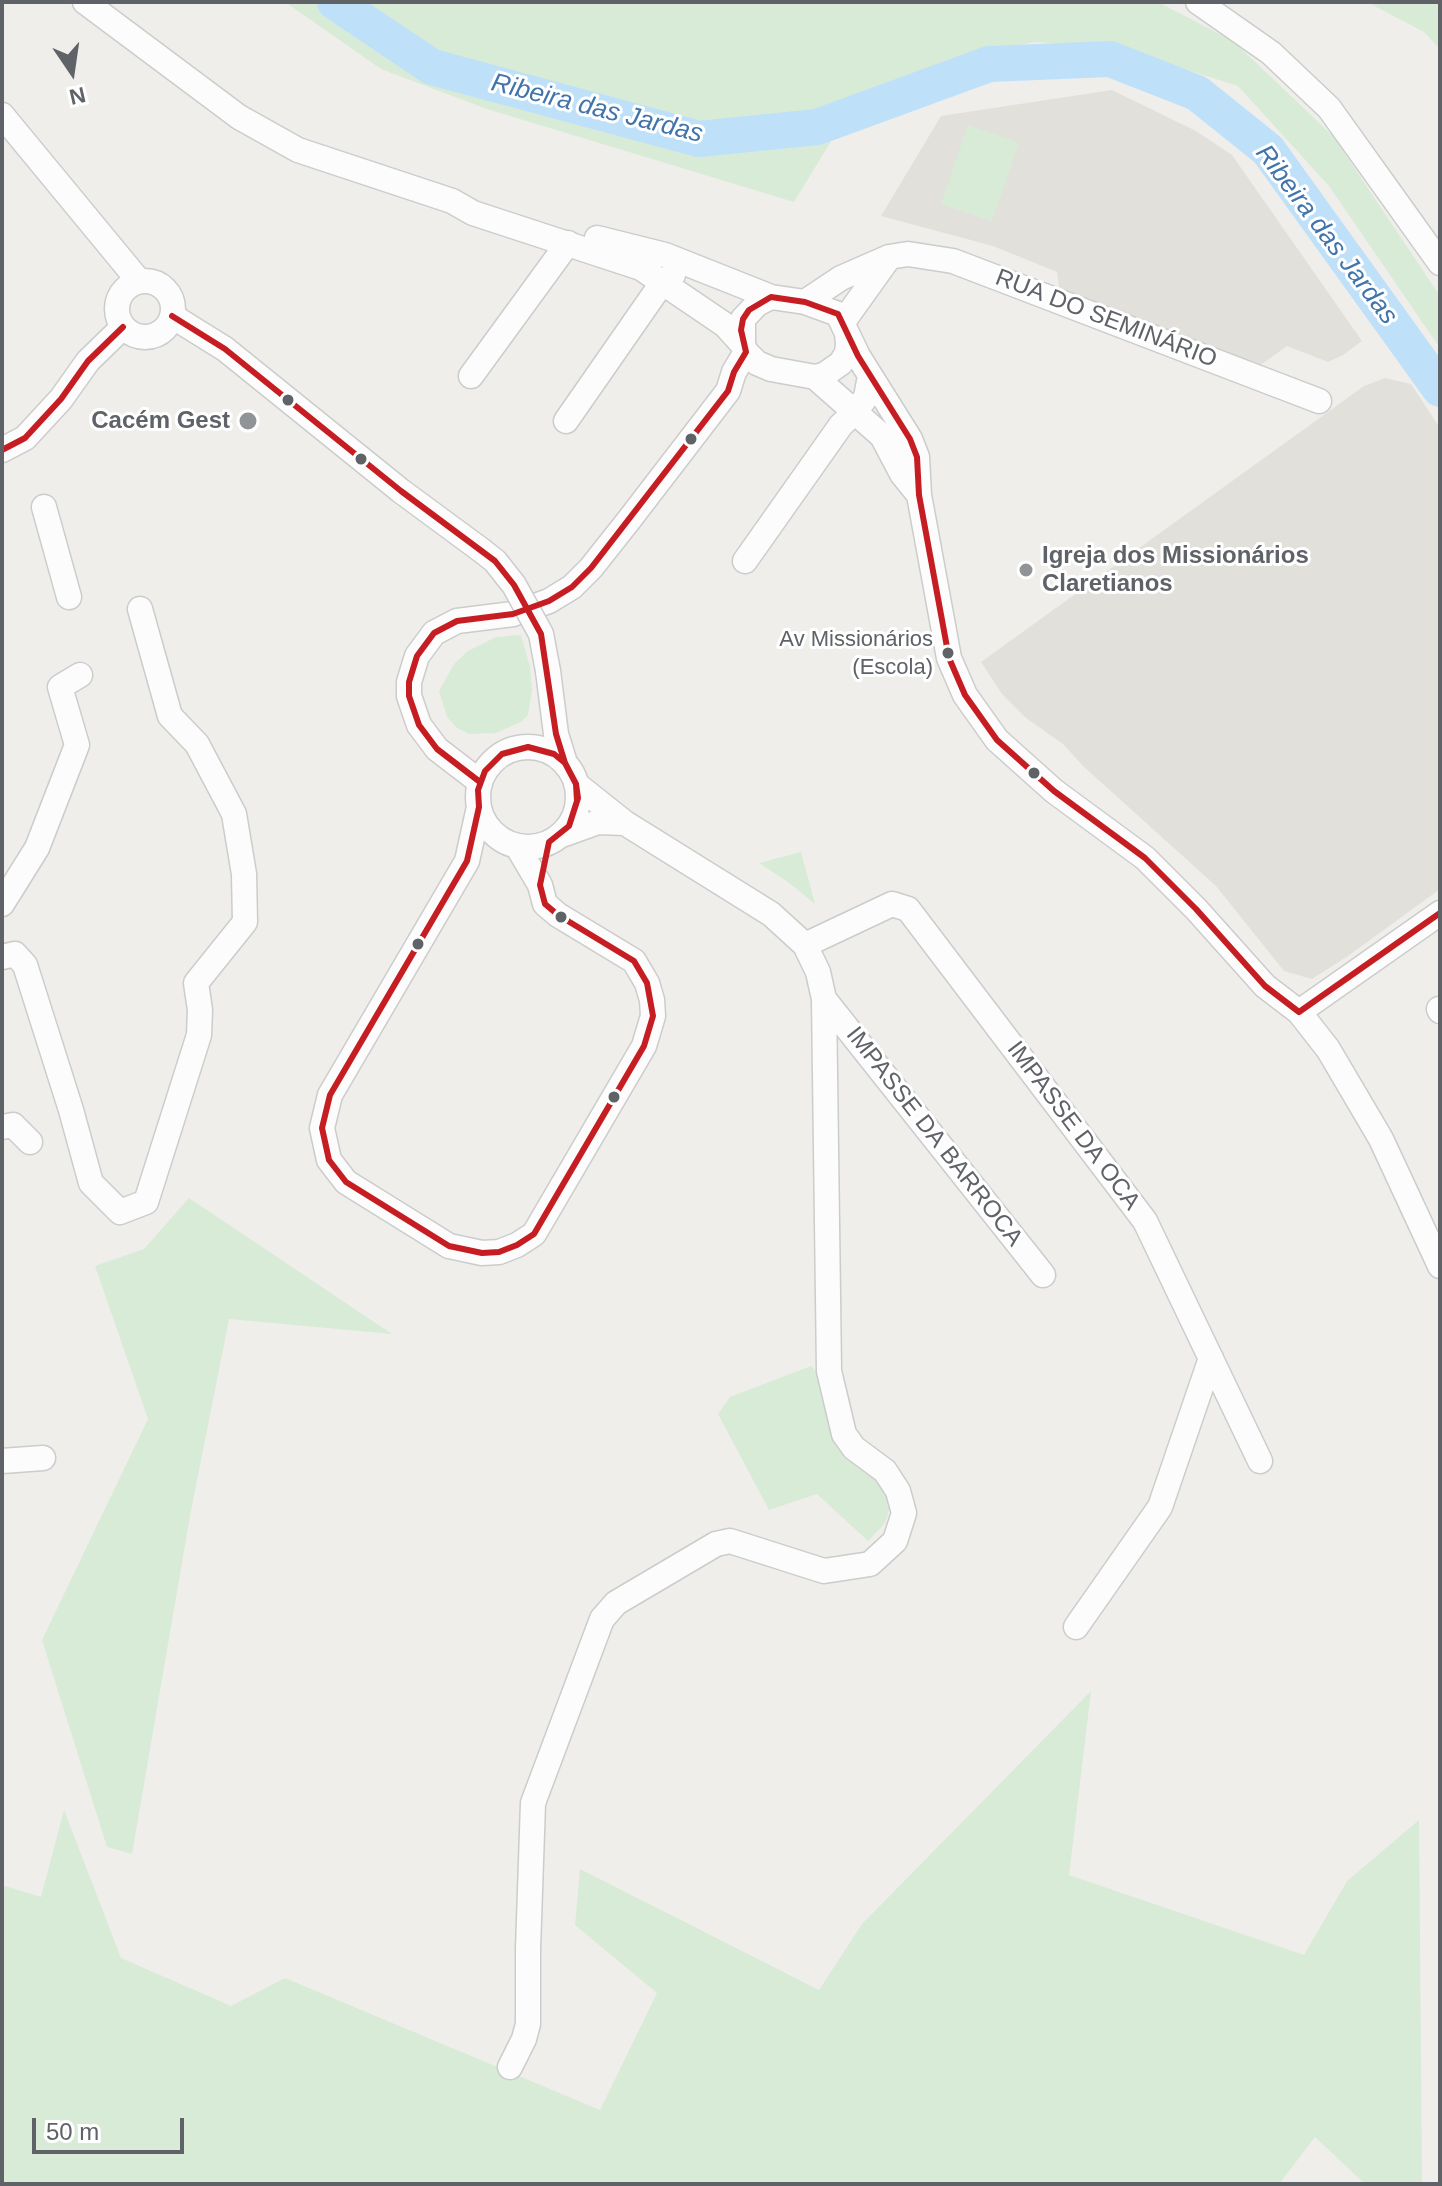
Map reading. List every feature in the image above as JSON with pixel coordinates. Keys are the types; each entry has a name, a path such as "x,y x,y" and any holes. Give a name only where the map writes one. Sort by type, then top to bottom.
{"street":[{"path":"85,2 239,117 298,150 452,201 473,213 641,268 725,325 757,363 771,369 815,377 824,375 841,363 847,353 845,327 889,257"},
{"path":"1198,2 1271,53 1329,108 1440,263"},
{"path":"4,122 139,281"},
{"path":"452,201 478,200 605,240 665,255 771,297 805,302 838,314 870,376 910,439 917,457 919,495 949,658 965,695 997,740 1054,791 1145,858 1265,986 1299,1012 1328,1049 1381,1139 1440,1266"},
{"path":"471,376 568,243"},
{"name":"RUA DO SEMINÁRIO","path":"805,302 841,278 889,257 908,254 953,261 1319,401"},
{"path":"566,421 662,283 674,273 710,275"},
{"path":"148,280 165,289 173,306 172,316 166,327 153,336 134,335 123,327 117,315 117,301 122,292 139,281 148,280"},
{"path":"480,782 437,749 419,725 409,696 409,682 417,656 434,633 457,621 513,614 549,601 572,587 591,568 728,391 745,348 743,319 757,304 771,297"},
{"path":"172,316 225,349 401,491 495,561 514,585 541,634 556,734 578,798 569,826 554,839 540,885"},
{"path":"2,450 25,438 61,399 88,361 123,327"},
{"path":"728,391 771,369"},
{"path":"745,561 841,425 866,397 870,376"},
{"path":"815,377 882,436 902,474 919,495"},
{"path":"44,507 69,597"},
{"path":"2,957 15,954 25,965 91,1183 120,1212 146,1202 199,1035 200,1010 196,983 245,922 244,874 234,814 197,744 170,716 140,609"},
{"path":"479,807 489,829 513,845 540,885 545,904 634,961 647,983 652,1000 649,1033 644,1046 534,1234 499,1252 464,1251 449,1246 346,1182 329,1160 322,1128 330,1095 467,861 479,807 480,782 485,771 511,751 543,717 548,671"},
{"path":"2,904 37,848 77,745 60,687 80,675"},
{"path":"431,738 468,753 541,749 625,823 771,914 805,945 818,972 824,999 829,1371 844,1434 854,1448 885,1471 898,1491 904,1513 895,1541 870,1564 824,1571 730,1541 716,1544 616,1603 602,1619 533,1803 528,2024 510,2067"},
{"path":"467,861 513,845 538,846 598,822 625,823"},
{"name":"IMPASSE DA OCA","path":"805,945 892,904 908,909 1145,1221 1260,1461"},
{"path":"1299,1012 1440,913"},
{"name":"IMPASSE DA BARROCA","path":"824,999 1043,1275"},
{"path":"2,1127 13,1125 30,1142"},
{"path":"1076,1627 1160,1507 1211,1358"},
{"path":"2,1461 43,1458"}],"shaded area":[{"path":"1112,90 1196,131 1232,155 1362,341 1328,362 1287,346 1255,369 1060,293 1057,272 993,246 881,216 941,116"},
{"path":"1385,378 1411,384 1440,428 1440,889 1312,979 1284,971 1216,886 1083,766 1063,744 1026,718 1002,694 981,662 1364,386"}],"green space":[{"path":"285,2 1158,2 1233,41 1333,136 1440,296 1440,348 1329,186 1238,86 1137,54 1036,42 996,49 912,73 861,92 794,202 487,109 381,69"},
{"path":"1367,2 1440,2 1440,49 1424,32"},
{"path":"968,125 1019,143 992,221 941,204"},
{"path":"521,635 530,667 532,690 528,715 521,722 496,733 469,734 457,728 447,717 439,691 454,664 468,651 496,637"},
{"path":"801,852 815,904 759,863"},
{"path":"189,1198 392,1334 229,1319 190,1516 132,1854 107,1847 42,1640 148,1419 95,1266 144,1249"},
{"path":"811,1366 822,1378 892,1501 885,1523 868,1541 817,1494 769,1510 718,1414 730,1397"},
{"path":"1091,1691 1069,1875 1304,1955 1347,1881 1419,1820 1422,2184 1365,2184 1315,2137 1279,2184 2,2184 2,1885 41,1897 64,1810 121,1958 231,2006 285,1978 600,2110 657,1993 575,1925 580,1869 819,1990 862,1924"}],"waterway":[{"name":"Ribeira das Jardas","path":"335,2 432,67 699,139 817,127 989,64 1110,59 1197,93 1268,150 1440,389"}],"transit line":[{"path":"480,782 437,749 419,725 409,696 409,682 417,656 434,633 457,621 513,614 549,601 572,587 591,568 728,391 734,372 746,352 741,330 749,310 771,297 805,302 838,314 858,356 910,439 917,457 919,495 949,658 965,695 997,740 1054,791 1145,858 1265,986 1299,1012"},
{"path":"172,316 225,349 401,491 495,561 514,585 541,634 556,734 565,763 576,784 577,801"},
{"path":"2,450 25,438 61,399 88,361 123,327"},
{"path":"528,747 554,754 565,763 576,784 578,798 569,826 549,842 540,885 545,904 634,961 647,983 653,1016 644,1046 534,1234 499,1252 482,1253 449,1246 346,1182 329,1160 322,1128 330,1095 467,861 479,807 478,790 485,771 502,754 528,747"},
{"path":"1299,1012 1440,913"}],"place":[{"name":"Cacém Gest","path":"248,421"},
{"name":"Igreja dos Missionários Claretianos","path":"1026,570"},
{"name":"Av Missionários (Escola)","path":"948,653"}]}
